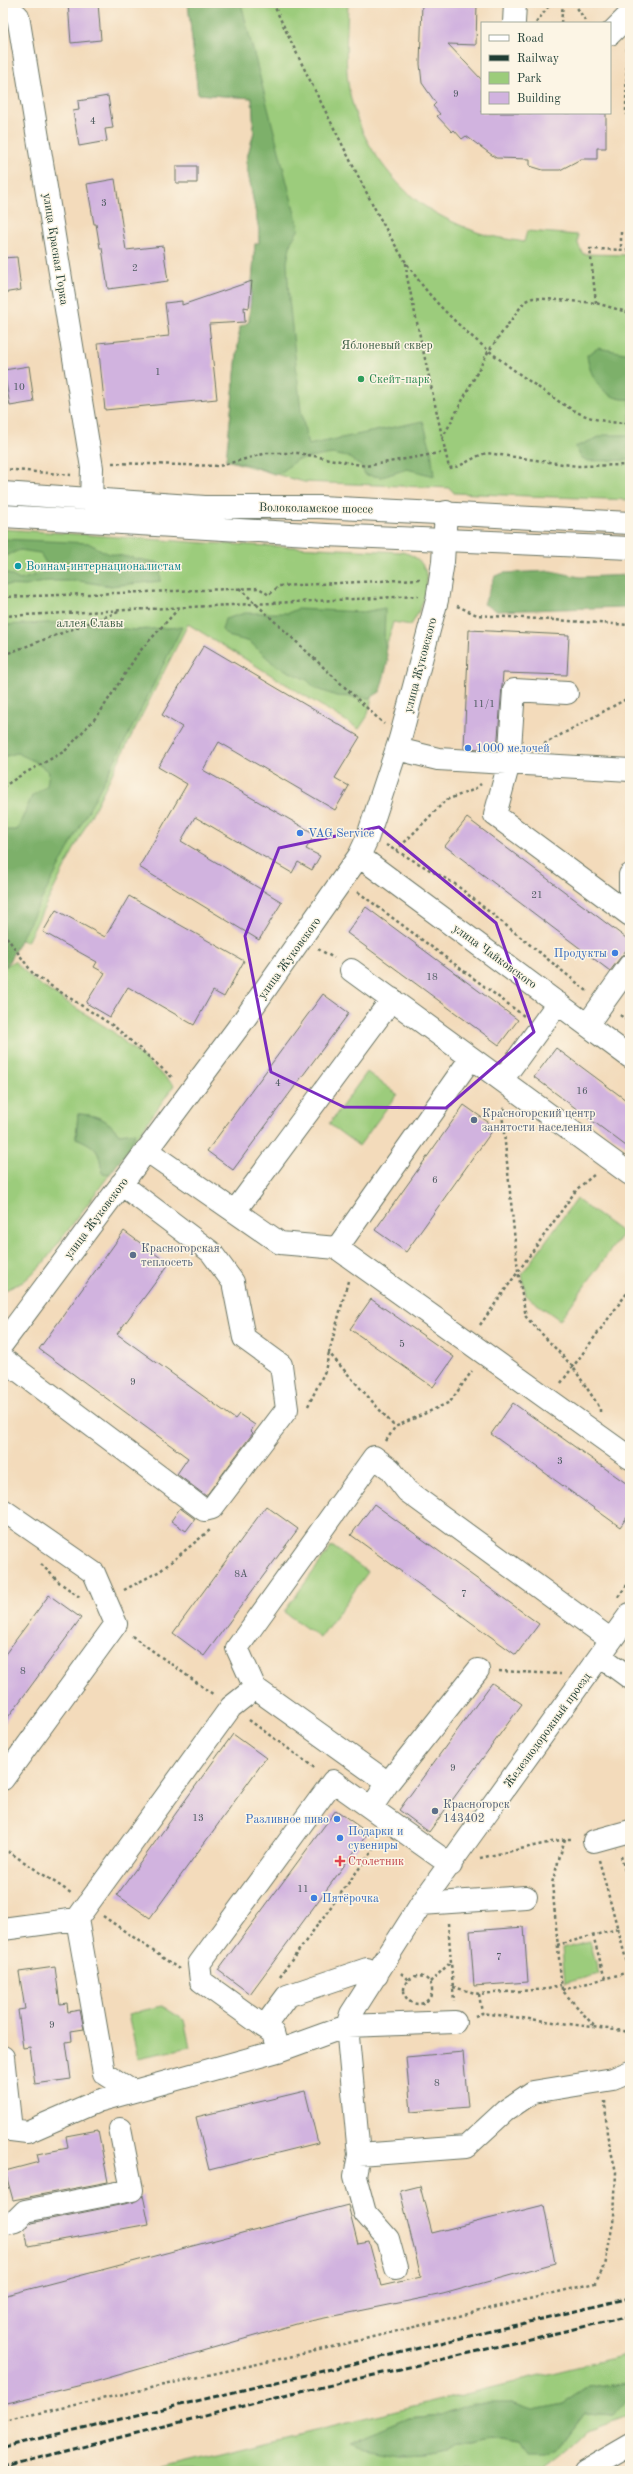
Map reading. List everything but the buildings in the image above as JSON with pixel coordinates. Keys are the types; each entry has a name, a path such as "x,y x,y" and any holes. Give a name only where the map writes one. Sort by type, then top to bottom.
{"street":[{"path":"514,22 515,3"},
{"name":"улица Красная Горка","path":"3,4 18,16 92,468 91,501"},
{"name":"Волоколамское шоссе","path":"3,493 91,501 205,507 320,507 446,512 630,523"},
{"name":"улица Жуковского","path":"3,1343 243,1021 359,856 367,839 397,748 437,600 446,512"},
{"name":"Волоколамское шоссе","path":"3,516 444,541 630,548"},
{"path":"568,692 514,690 509,763 495,815 630,915"},
{"path":"397,748 438,759 630,770"},
{"name":"улица Чайковского","path":"359,856 630,1057"},
{"path":"630,875 630,892"},
{"path":"587,1024 630,965"},
{"path":"351,970 630,1174"},
{"path":"235,1212 392,999"},
{"path":"509,1086 540,1028 558,1003"},
{"path":"345,1254 471,1058"},
{"path":"146,1150 280,1243 345,1254 630,1458"},
{"path":"3,1359 204,1510 212,1508 287,1409 281,1365 244,1338 233,1282 211,1252 121,1184"},
{"path":"388,1782 255,1688 237,1648 374,1457 390,1469 407,1491 614,1644 630,1678"},
{"path":"3,1779 116,1624 94,1573 6,1517"},
{"name":"Железнодорожный проезд","path":"347,2026 351,2014 421,1904 614,1644 630,1614"},
{"path":"372,1808 388,1782 478,1670"},
{"path":"132,2091 104,2073 77,1919 231,1707 255,1688"},
{"path":"278,2051 273,2033 201,1981 199,1964 333,1781 451,1865"},
{"path":"594,1841 623,1833"},
{"path":"421,1904 526,1897"},
{"path":"3,1929 77,1919"},
{"path":"264,2027 287,1996 367,1969 377,1975"},
{"path":"3,2057 7,2129 27,2132 98,2101 278,2051 347,2026 455,2022"},
{"path":"347,2026 359,2156 355,2176 365,2213 388,2239 396,2268"},
{"path":"359,2156 466,2147 505,2111 533,2092 622,2076"},
{"path":"3,2224 15,2221 25,2211 132,2190 120,2129"},
{"path":"596,2468 630,2445"}],"path":[{"path":"274,3 300,63 380,219 406,261 432,297 488,352 576,413 605,423 630,424"},
{"path":"537,22 551,3"},
{"path":"561,22 563,3"},
{"path":"574,3 586,22"},
{"path":"618,26 627,47 626,112 630,122"},
{"path":"621,232 621,250"},
{"path":"596,303 590,249 630,250"},
{"path":"406,261 407,277 449,468 459,467 480,454 487,453 577,466 630,465"},
{"path":"442,439 488,352 525,301 533,298 596,303 630,313"},
{"path":"3,468 73,475 106,463 219,466 267,453 298,453 366,466 445,452"},
{"path":"3,597 239,588 259,588 269,595 279,586 423,579"},
{"path":"239,588 253,604 371,713"},
{"path":"3,616 425,596"},
{"path":"451,604 478,615 630,625"},
{"path":"3,787 18,777 66,752 99,714 139,652 180,607"},
{"path":"3,655 123,610"},
{"path":"543,745 630,697"},
{"path":"396,851 446,800 473,790 509,763"},
{"path":"386,844 455,884 602,1003 630,1023"},
{"path":"356,891 540,1028"},
{"path":"3,932 34,975 115,1027 189,1092"},
{"path":"509,1086 502,1113 518,1271 526,1317 573,1367 600,1408 600,1437"},
{"path":"374,1457 395,1427 450,1402 476,1348 518,1271 577,1189 611,1161"},
{"path":"345,1254 330,1353 395,1427"},
{"path":"549,1400 630,1289"},
{"path":"36,1558 60,1583 85,1602"},
{"path":"116,1624 333,1781"},
{"path":"478,1670 562,1674"},
{"path":"287,1996 279,1977 392,1823"},
{"path":"623,1833 630,1890"},
{"path":"565,1838 552,1883 561,1985 562,1990 595,2028"},
{"path":"451,1865 565,1838 594,1841 630,1973 562,1990"},
{"path":"447,1903 455,2022 482,2013 630,2034"},
{"path":"558,1945 618,1928"},
{"path":"593,1935 605,1979"},
{"path":"430,1982 451,1962"},
{"path":"421,1976 430,1982 432,1993 426,2002 415,2004 406,1998 404,1987 410,1978 421,1976"},
{"path":"453,1986 479,1994 548,1989 561,1985"},
{"path":"479,1994 482,2013"},
{"path":"3,2421 296,2356 595,2283 605,2266 614,2217 616,2172 608,2134 604,2096 622,2076"}],"highlighted area":[{"path":"379,827 496,923 534,1032 446,1108 344,1107 271,1072 245,936 279,848"}],"green space":[{"name":"Яблоневый сквер","path":"188,3 348,3 348,81 357,119 369,145 377,157 395,180 415,199 436,213 459,225 480,233 524,242 527,231 578,235 578,244 583,254 630,255 630,500 454,493 450,488 304,482 226,460 240,327 249,322 255,244 259,243 259,230 246,162 254,132 252,98 198,94"},
{"path":"188,3 241,3 299,229 291,242 287,262 289,299 301,411 308,445 423,421 431,450 434,476 407,469 382,477 365,475 362,467 348,457 332,454 296,460 282,472 274,474 251,465 226,460 240,327 249,322 255,244 259,243 259,230 246,162 254,132 252,98 198,94"},
{"path":"598,348 630,354 630,399 621,399 606,392 595,379 588,363 587,355"},
{"path":"604,435 630,435 630,460 587,461 581,457 575,447"},
{"name":"аллея Славы","path":"3,529 206,543 402,552 414,557 422,564 426,573 427,583 422,605 411,625 393,622 367,717 359,729 188,624 27,942 3,935"},
{"path":"3,539 88,543 107,553 159,563 161,581 110,586 79,581 47,581 26,586 3,585 3,571 20,580 50,570 40,553 20,550 3,557"},
{"path":"551,571 580,577 630,575 630,609 624,607 497,611 484,604 495,576 504,573"},
{"path":"385,608 384,640 388,661 380,692 370,698 336,696 315,688 307,680 275,665 250,642 228,636 222,630 225,619 245,613 288,613 297,609 363,612"},
{"path":"69,622 134,630 182,627 134,724 6,967 3,963 3,830 17,830 32,796 47,786 49,772 34,761 17,753 3,757 3,625"},
{"path":"14,961 37,983 112,1031 174,1085 130,1147 135,1133 119,1134 106,1121 91,1115 78,1114 76,1138 96,1150 100,1159 102,1172 110,1174 42,1265 23,1282 3,1291 3,963 6,966"},
{"path":"367,1072 397,1094 359,1146 329,1124"},
{"path":"78,1114 91,1115 102,1119 119,1134 135,1132 130,1147 110,1174 102,1173 100,1159 96,1150 76,1138"},
{"path":"576,1199 623,1233 560,1320 526,1296 522,1274"},
{"path":"332,1546 368,1572 320,1638 284,1612"},
{"path":"590,1941 599,1974 565,1983 562,1948"},
{"path":"162,2006 184,2020 190,2047 138,2058 128,2014"},
{"path":"630,2354 630,2382 589,2387 563,2404 533,2411 513,2403 452,2411 441,2415 408,2418 370,2435 403,2455 428,2454 447,2450 457,2443 473,2443 492,2438 557,2450 585,2413 614,2415 630,2399 630,2415 588,2431 569,2449 541,2471 151,2471"},
{"path":"630,2382 630,2399 614,2415 585,2413 557,2450 545,2456 528,2456 520,2443 492,2438 473,2443 457,2443 447,2450 428,2454 403,2455 364,2449 348,2443 408,2418 441,2415 473,2403 513,2403 533,2410 563,2404 589,2387"}],"railway":[{"path":"3,2447 630,2298"},
{"path":"3,2467 275,2398 630,2316"}],"place":[{"name":"Скейт-парк","path":"361,379"},
{"name":"Воинам-интернационалистам","path":"18,566"},
{"name":"1000 мелочей","path":"468,748"},
{"name":"VAG Service","path":"300,833"},
{"name":"Продукты","path":"615,953"},
{"name":"Красногорский центр занятости населения","path":"474,1120"},
{"name":"Красногорская теплосеть","path":"133,1255"},
{"name":"Красногорск 143402","path":"435,1811"},
{"name":"Разливное пиво","path":"337,1819"},
{"name":"Подарки и сувениры","path":"340,1838"},
{"name":"Столетник","path":"340,1861"},
{"name":"Пятёрочка","path":"314,1898"}]}
